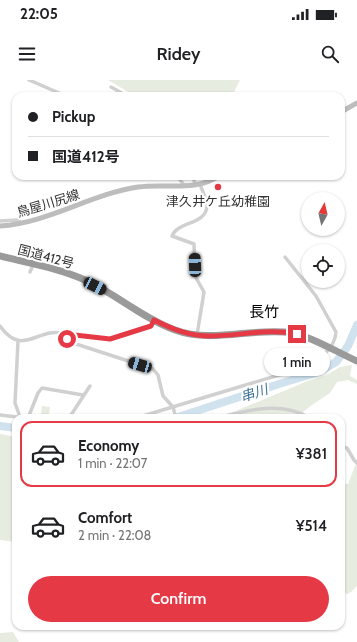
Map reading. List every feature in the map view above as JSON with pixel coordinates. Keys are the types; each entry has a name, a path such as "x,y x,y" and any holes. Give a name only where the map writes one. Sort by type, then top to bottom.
{"highway":[{"name":"国道412号","path":"0,256 31,268 66,274 84,280 106,291 154,320 176,330 197,335 210,336 269,332 291,333 302,336 357,361"}],"main road":[{"path":"345,110 357,103"},
{"name":"鳥屋川尻線","path":"0,226 21,223 128,189 149,186 198,184 212,180"}],"street":[{"path":"28,80 56,92"},
{"path":"112,87 120,92"},
{"path":"180,180 184,185"},
{"path":"196,180 206,201 207,207 199,219 178,229 172,236 194,244 196,276 204,292 197,335"},
{"path":"0,221 18,220 21,223"},
{"path":"151,414 305,367 322,357 331,349 336,338 336,332 316,296 285,258"},
{"path":"0,326 10,338 18,340 28,341 35,336 61,332 66,334 110,339 151,326 154,320"},
{"path":"66,334 67,339 74,343 153,369 158,375 164,396 173,408 175,414"},
{"path":"18,340 15,404 19,414"},
{"path":"71,414 90,386"},
{"path":"29,414 38,393 42,388 83,395"},
{"path":"234,414 256,409 293,410 302,414"},
{"path":"0,415 12,416"},
{"path":"345,447 357,463"}],"shaded area":[{"path":"108,80 240,80 234,92 128,92"},
{"path":"352,365 350,376 357,380 357,384 348,380 337,382 330,393 300,414 229,414 310,380 325,376 340,367"},
{"path":"42,406 50,407 49,414 41,414"},
{"path":"0,434 12,436 12,542 0,540"},
{"path":"357,461 357,586 347,594 345,593 345,484 348,484"},
{"path":"13,632 19,642 0,642 0,633"}],"waterway":[{"name":"串川","path":"187,414 319,372 336,362 348,346 357,325"},
{"name":"串川","path":"0,426 12,428"}],"place":[{"name":"津久井ケ丘幼稚園","path":"218,187"}],"district":[{"name":"長竹","path":"264,312"}],"route":[{"path":"67,339 66,334 104,339 117,338 151,326 154,320 176,330 197,335 210,336 269,332 297,334"}]}
